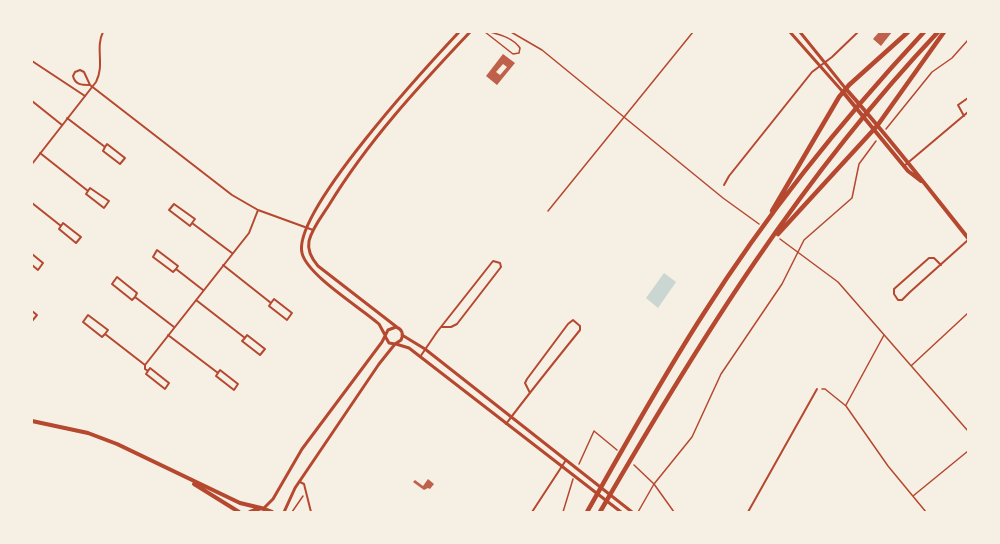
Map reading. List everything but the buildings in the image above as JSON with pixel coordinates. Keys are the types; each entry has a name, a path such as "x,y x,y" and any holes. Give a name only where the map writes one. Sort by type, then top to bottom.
{"highway":[{"path":"750,246 844,90 908,32"},
{"path":"587,513 704,312 750,246 836,131 924,32"},
{"path":"600,513 704,338 755,261 806,189 859,122 938,32"},
{"path":"755,261 875,127 944,32"}],"main road":[{"path":"844,90 904,166 924,183"},
{"path":"875,127 909,162 969,239"},
{"path":"32,421 88,434 117,444 243,504 273,513"},
{"path":"181,475 239,513"},
{"path":"250,513 262,508"}],"street":[{"path":"32,162 85,96 101,72 99,43 103,32"},
{"path":"459,32 411,84 364,141 331,186 306,227 301,247 306,264 382,327 389,343 407,346 587,484 621,513"},
{"path":"470,32 405,103 341,186 313,230 309,247 311,256 318,266 398,328 402,335 425,349 632,513"},
{"path":"790,32 844,90"},
{"path":"800,32 844,90"},
{"path":"724,185 812,72 858,32"},
{"path":"32,61 85,96"},
{"path":"91,86 75,81 73,76 75,72 80,70 84,72 91,86 232,195 258,210 313,230"},
{"path":"964,116 958,105 969,98"},
{"path":"32,101 62,125"},
{"path":"904,166 969,112"},
{"path":"67,118 105,147"},
{"path":"107,144 125,158 120,164 102,151 105,147 107,144"},
{"path":"40,153 88,191"},
{"path":"90,188 109,201 104,208 86,194 88,191 90,188"},
{"path":"32,203 61,226"},
{"path":"174,204 195,219 192,222 190,226 169,210 174,204"},
{"path":"145,365 249,233 258,210"},
{"path":"192,222 232,253"},
{"path":"63,223 81,237 76,243 58,229 61,226 63,223"},
{"path":"941,265 934,258 929,258 894,289 898,300 902,300 941,265 969,239"},
{"path":"158,250 178,266 176,269 173,272 153,256 158,250"},
{"path":"32,254 43,263 38,270 32,265"},
{"path":"420,357 441,327 493,261 500,263 501,267 457,324 451,327 441,327"},
{"path":"223,265 272,303"},
{"path":"176,269 203,290"},
{"path":"117,277 137,293 135,297 132,300 112,284 117,277"},
{"path":"135,297 174,327"},
{"path":"274,299 292,313 287,320 269,306 272,303 274,299"},
{"path":"195,300 245,338"},
{"path":"32,311 37,315 32,321"},
{"path":"88,315 108,330 105,334 102,337 83,322 88,315"},
{"path":"506,424 580,330 577,322 573,320 568,324 526,379 525,383 530,393"},
{"path":"262,508 273,499 302,449 363,369 390,327 398,328"},
{"path":"105,334 145,365 148,371 146,374 165,389 169,383 150,368 148,371"},
{"path":"168,335 218,373"},
{"path":"247,335 265,349 260,355 242,341 245,338 247,335"},
{"path":"284,513 300,482 383,358 401,340 402,335"},
{"path":"220,370 238,384 234,390 216,376 218,373 220,370"},
{"path":"748,513 817,389"},
{"path":"532,513 566,460"},
{"path":"300,482 303,484 311,513"}],"lane":[{"path":"485,32 513,54 519,53 520,48 517,44 508,38 490,32"}],"path":[{"path":"512,32 542,50 723,198 764,228"},
{"path":"548,211 693,32"},
{"path":"886,129 932,72 952,58 969,40"},
{"path":"638,512 654,484 692,437 722,374 782,284 809,235 852,198 859,164 877,140"},
{"path":"772,234 838,282 969,431"},
{"path":"912,366 916,359 969,313"},
{"path":"846,406 885,334"},
{"path":"817,389 825,389 846,406 926,513"},
{"path":"579,465 594,430 614,448"},
{"path":"912,496 969,450"},
{"path":"639,469 654,484 674,513"},
{"path":"563,513 573,479"},
{"path":"292,513 306,493"}],"shaded area":[{"path":"664,273 676,282 658,308 646,298"}]}
